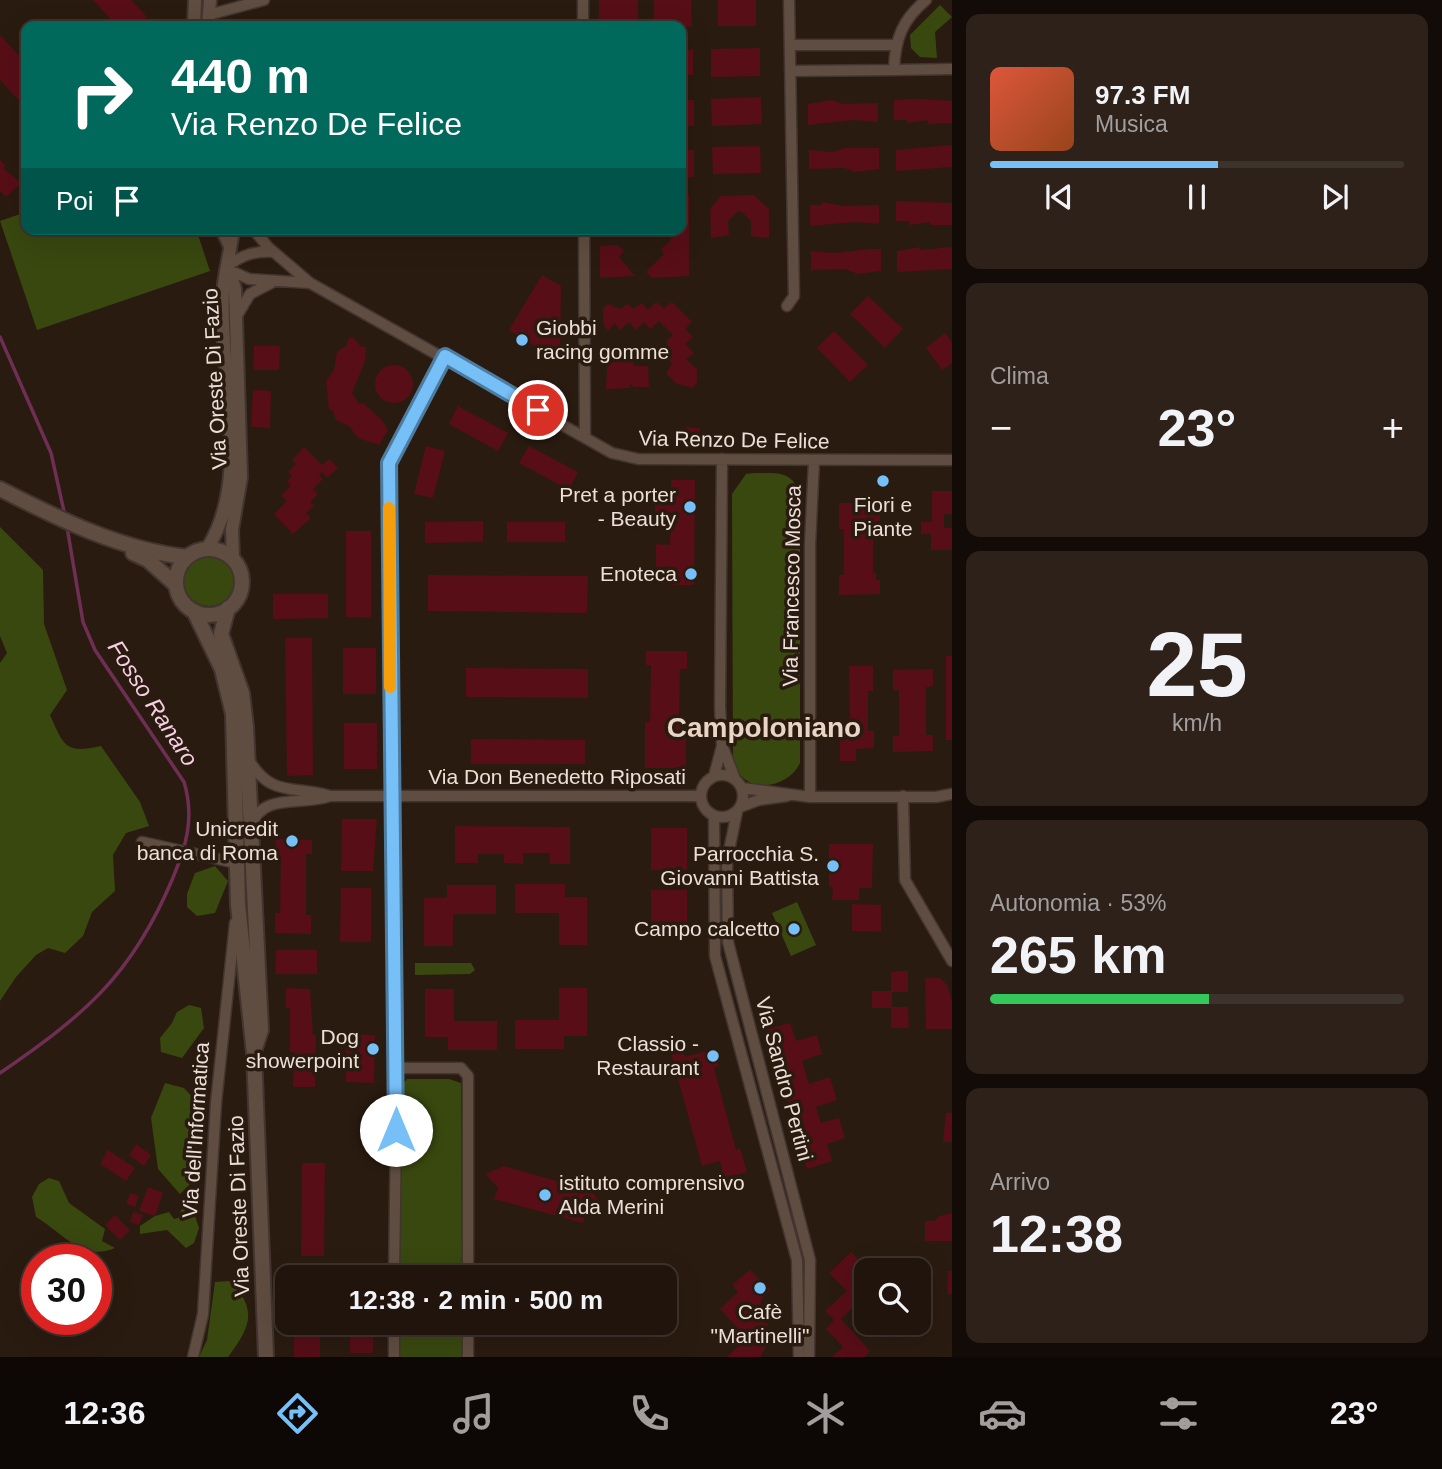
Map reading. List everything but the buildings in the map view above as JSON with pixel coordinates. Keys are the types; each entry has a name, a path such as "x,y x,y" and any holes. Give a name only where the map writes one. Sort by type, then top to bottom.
{"main road":[{"path":"0,489 98,534 148,551 187,557 207,549 221,551 233,559 239,569 241,586 228,608 212,614 194,611 182,601 176,585 177,573 187,557"},
{"path":"118,542 148,560 176,585"},
{"name":"Via Oreste Di Fazio","path":"228,608 221,634 242,693 247,757 261,1030 254,1053"},
{"name":"Via Oreste Di Fazio","path":"194,611 222,669 233,714 238,905 254,1053 266,1357"}],"street":[{"path":"194,21 195,0"},
{"path":"209,0 208,21 264,0"},
{"path":"583,0 583,21"},
{"path":"787,306 794,296 789,0"},
{"path":"894,70 895,45 900,29 926,0"},
{"path":"790,46 895,45"},
{"path":"790,71 952,69"},
{"path":"225,235 229,244"},
{"path":"229,267 231,235"},
{"path":"258,235 310,283"},
{"path":"584,235 585,436"},
{"path":"229,267 251,253 275,253"},
{"path":"229,267 248,279 310,283"},
{"name":"Via Oreste Di Fazio","path":"229,267 235,289 241,477 232,530 233,559"},
{"name":"Via Oreste Di Fazio","path":"207,549 219,526 230,478 223,290 229,267"},
{"path":"235,325 240,307 250,294 276,281"},
{"name":"Via Renzo De Felice","path":"310,283 624,457 952,460"},
{"path":"394,1265 395,1068 389,463 445,356"},
{"path":"722,459 722,746 714,776 705,784 701,796 704,808 714,816 726,817 759,800 788,796"},
{"name":"Via Francesco Mosca","path":"810,797 810,545 814,460"},
{"path":"722,746 735,779 742,788 810,797 936,797 952,794"},
{"path":"247,757 261,778 276,787 330,796"},
{"path":"714,776 735,779"},
{"path":"738,809 742,788"},
{"path":"250,832 254,817 263,806 312,803 330,796"},
{"name":"Via Don Benedetto Riposati","path":"330,796 701,796"},
{"path":"903,796 905,880 952,961"},
{"name":"Via Sandro Pertini","path":"738,809 727,860 728,942 810,1260 809,1357"},
{"name":"Via Sandro Pertini","path":"714,816 715,956 797,1260 799,1357"},
{"path":"142,842 236,863"},
{"name":"Via dell'Informatica","path":"193,1357 203,1314 216,1103 238,905"},
{"path":"395,1068 461,1068 468,1076 468,1265"},
{"path":"394,1335 394,1357"},
{"path":"468,1335 468,1357"}],"green space":[{"path":"940,5 952,17 935,32 937,58 920,57 911,48 910,35"},
{"path":"21,214 21,235 198,235 210,271 37,330 0,221"},
{"path":"746,474 785,475 795,483 800,500 800,763 785,779 764,785 745,779 737,771 733,760 732,494"},
{"path":"0,527 43,570 44,624 67,690 50,715 59,734 67,745 73,748 101,746 140,802 149,826 126,833 113,855 115,891 92,912 83,936 65,953 48,948 36,955 16,977 0,1001 0,663 7,653 0,636"},
{"path":"209,556 227,563 234,581 227,599 209,606 191,599 184,581 191,563"},
{"path":"215,866 228,881 215,913 197,916 187,907 187,894 195,873"},
{"name":"Campo calcetto","path":"797,902 816,945 791,956 772,913"},
{"path":"415,963 471,963 475,970 470,974 415,975"},
{"path":"189,1005 201,1008 204,1028 182,1058 161,1052 160,1038 177,1012"},
{"path":"407,1079 449,1079 461,1083 462,1265 400,1265 399,1088"},
{"path":"165,1083 184,1088 195,1100 198,1176 180,1194 158,1169 151,1118"},
{"path":"49,1178 59,1181 69,1203 105,1229 102,1241 108,1244 73,1244 36,1217 32,1197 39,1184"},
{"path":"185,1201 191,1204 199,1228 194,1243 186,1248 167,1230 140,1234 140,1226 155,1216 169,1212 174,1219 178,1218"},
{"path":"229,1281 245,1301 248,1310 246,1328 228,1357 199,1357 207,1340 215,1282"},
{"path":"400,1335 462,1335 462,1357 400,1357"}],"waterway":[{"name":"Fosso Ranaro","path":"0,337 51,453 65,516"},
{"name":"Fosso Ranaro","path":"0,1073 81,1012 122,968 156,914 177,868 189,820 184,782 95,650 83,622 67,527"}],"slow traffic":[{"path":"389,508 390,687"}],"place":[{"name":"Giobbi racing gomme","path":"522,340"},
{"name":"Fiori e Piante","path":"883,481"},
{"name":"Pret a porter - Beauty","path":"690,507"},
{"name":"Enoteca","path":"691,574"},
{"name":"Unicredit banca di Roma","path":"292,841"},
{"name":"Parrocchia S. Giovanni Battista","path":"833,866"},
{"name":"Campo calcetto","path":"794,929"},
{"name":"Dog showerpoint","path":"373,1049"},
{"name":"Classio - Restaurant","path":"713,1056"},
{"name":"istituto comprensivo Alda Merini","path":"545,1195"},
{"name":"Cafè \"Martinelli\"","path":"760,1288"}],"district":[{"name":"Campoloniano","path":"764,727"}],"route":[{"path":"396,1130 389,463 445,356 538,410"}]}
